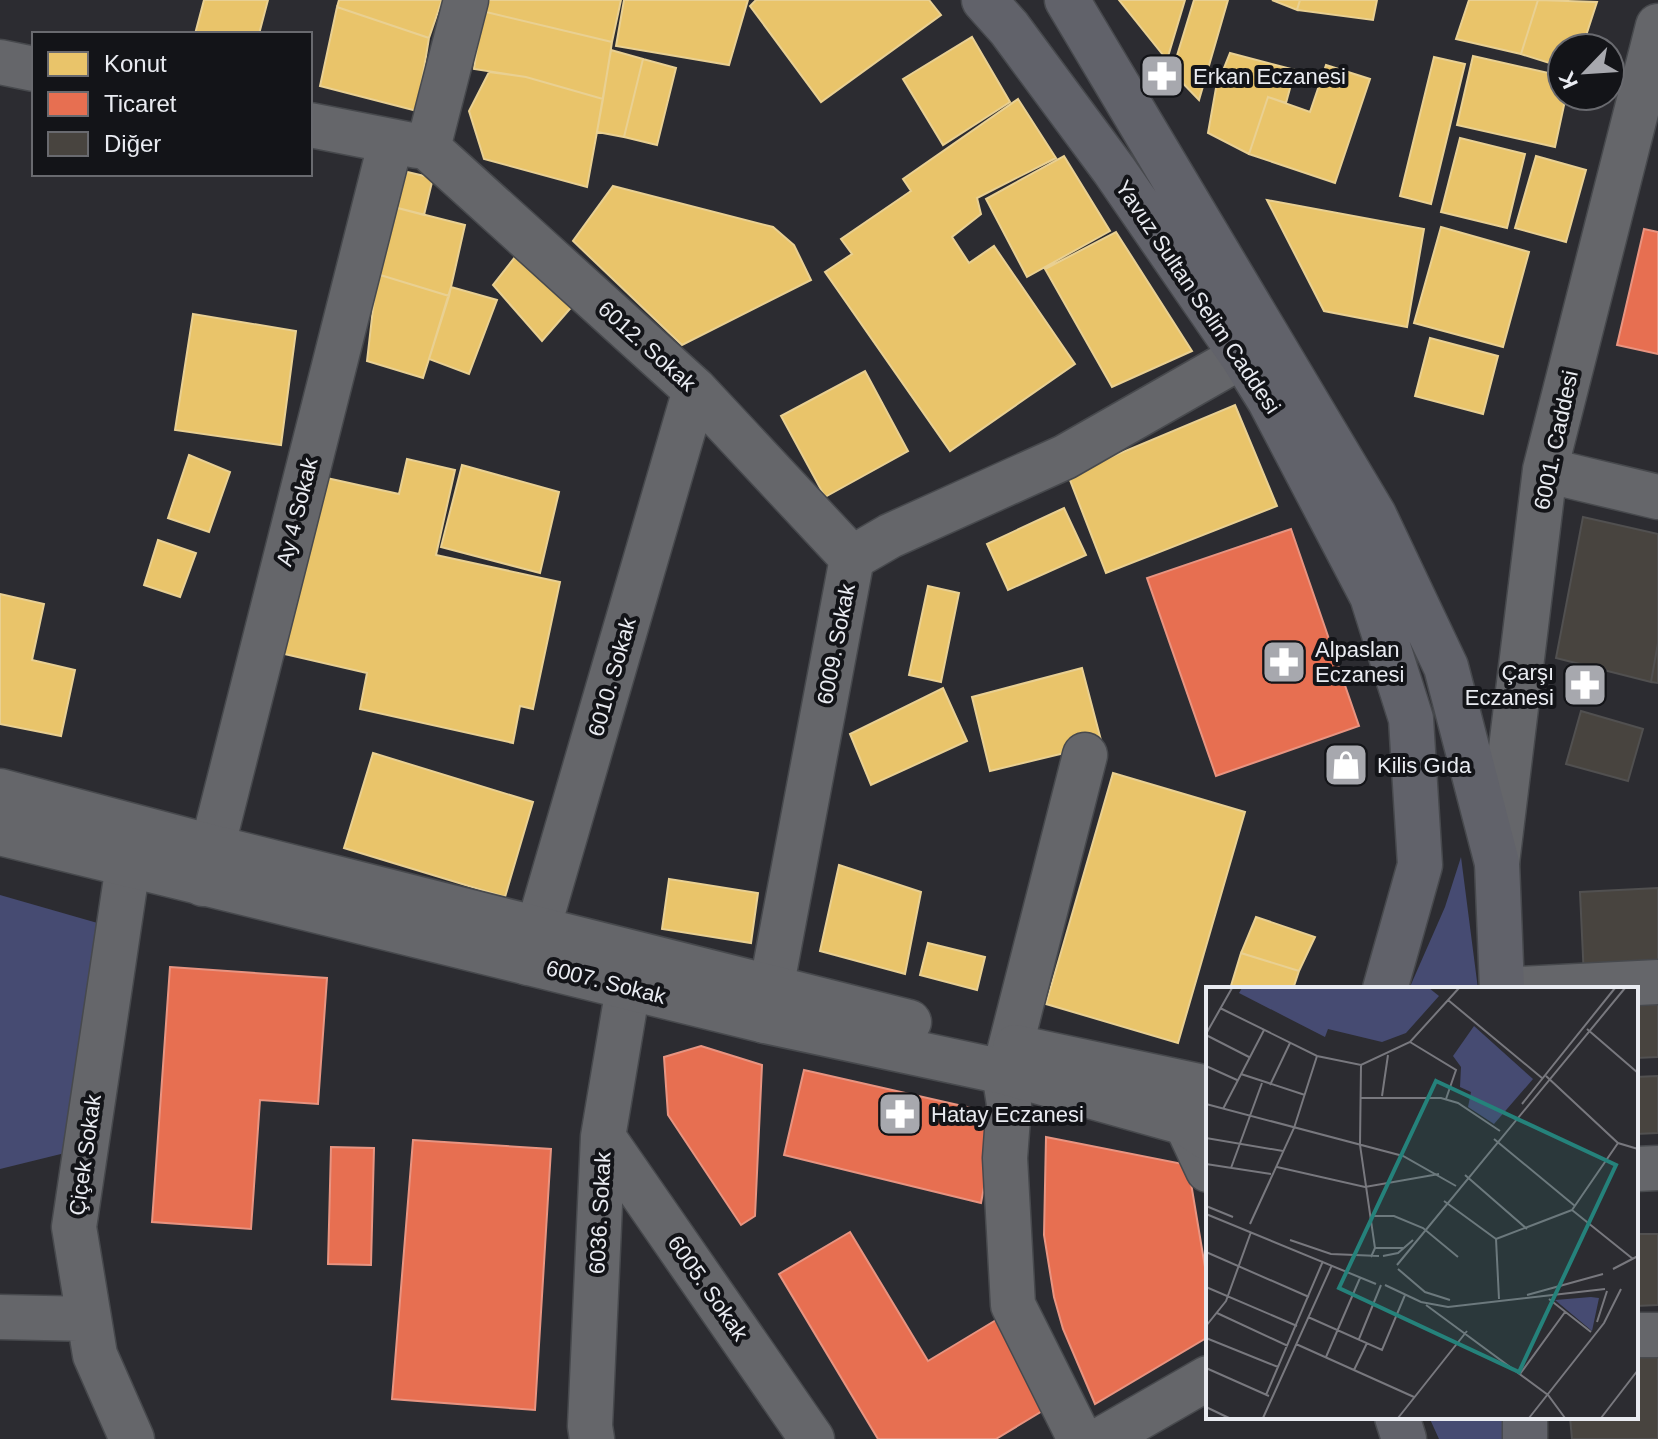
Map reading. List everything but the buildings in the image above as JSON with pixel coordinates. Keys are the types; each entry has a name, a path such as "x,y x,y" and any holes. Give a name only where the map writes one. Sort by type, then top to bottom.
{"main road":[{"name":"Yavuz Sultan Selim Caddesi","path":"984,0 1009,28 1114,170 1242,356 1270,401 1372,596 1411,719 1420,865 1386,987"},
{"name":"Yavuz Sultan Selim Caddesi","path":"1083,10 1374,515 1446,667 1497,863 1502,987"},
{"path":"1398,1419 1404,1439"}],"street":[{"name":"Ay 4 Sokak","path":"208,865 409,144 466,0"},
{"name":"6001. Caddesi","path":"1497,863 1545,470 1658,26"},
{"path":"0,62 32,69"},
{"path":"312,125 409,144"},
{"name":"6012. Sokak","path":"409,144 695,390 852,558"},
{"name":"6009. Sokak","path":"768,1005 852,558 890,536 1065,457 1242,356"},
{"name":"6010. Sokak","path":"533,946 695,390"},
{"path":"1545,470 1658,497"},
{"path":"1080,1439 1042,1369 1013,1305 1005,1158 1009,1104 1007,1059 1085,755"},
{"name":"6007. Sokak","path":"0,791 208,865 768,1005 1007,1059 1201,1116"},
{"name":"6007. Sokak","path":"0,833 128,865 208,865"},
{"name":"Çiçek Sokak","path":"128,865 74,1227 95,1355 132,1439"},
{"name":"6007. Sokak","path":"533,946 628,988 768,1005"},
{"path":"1558,987 1658,982"},
{"name":"6036. Sokak","path":"592,1439 590,1426 603,1137 628,988"},
{"path":"1201,1116 1206,1155"},
{"name":"6005. Sokak","path":"603,1137 812,1439"},
{"path":"1638,1169 1658,1168"},
{"path":"0,1317 89,1319"},
{"path":"1102,1439 1206,1379"}],"shaded area":[{"path":"1461,857 1478,987 1410,987 1445,907"},
{"path":"0,895 101,924 69,1152 0,1169"},
{"path":"1430,1419 1510,1419 1512,1439 1439,1439"}],"place":[{"name":"Erkan Eczanesi","path":"1162,76"},
{"name":"Alpaslan Eczanesi","path":"1284,662"},
{"name":"Çarşı Eczanesi","path":"1585,685"},
{"name":"Kilis Gıda","path":"1346,765"},
{"name":"Hatay Eczanesi","path":"900,1114"}]}
